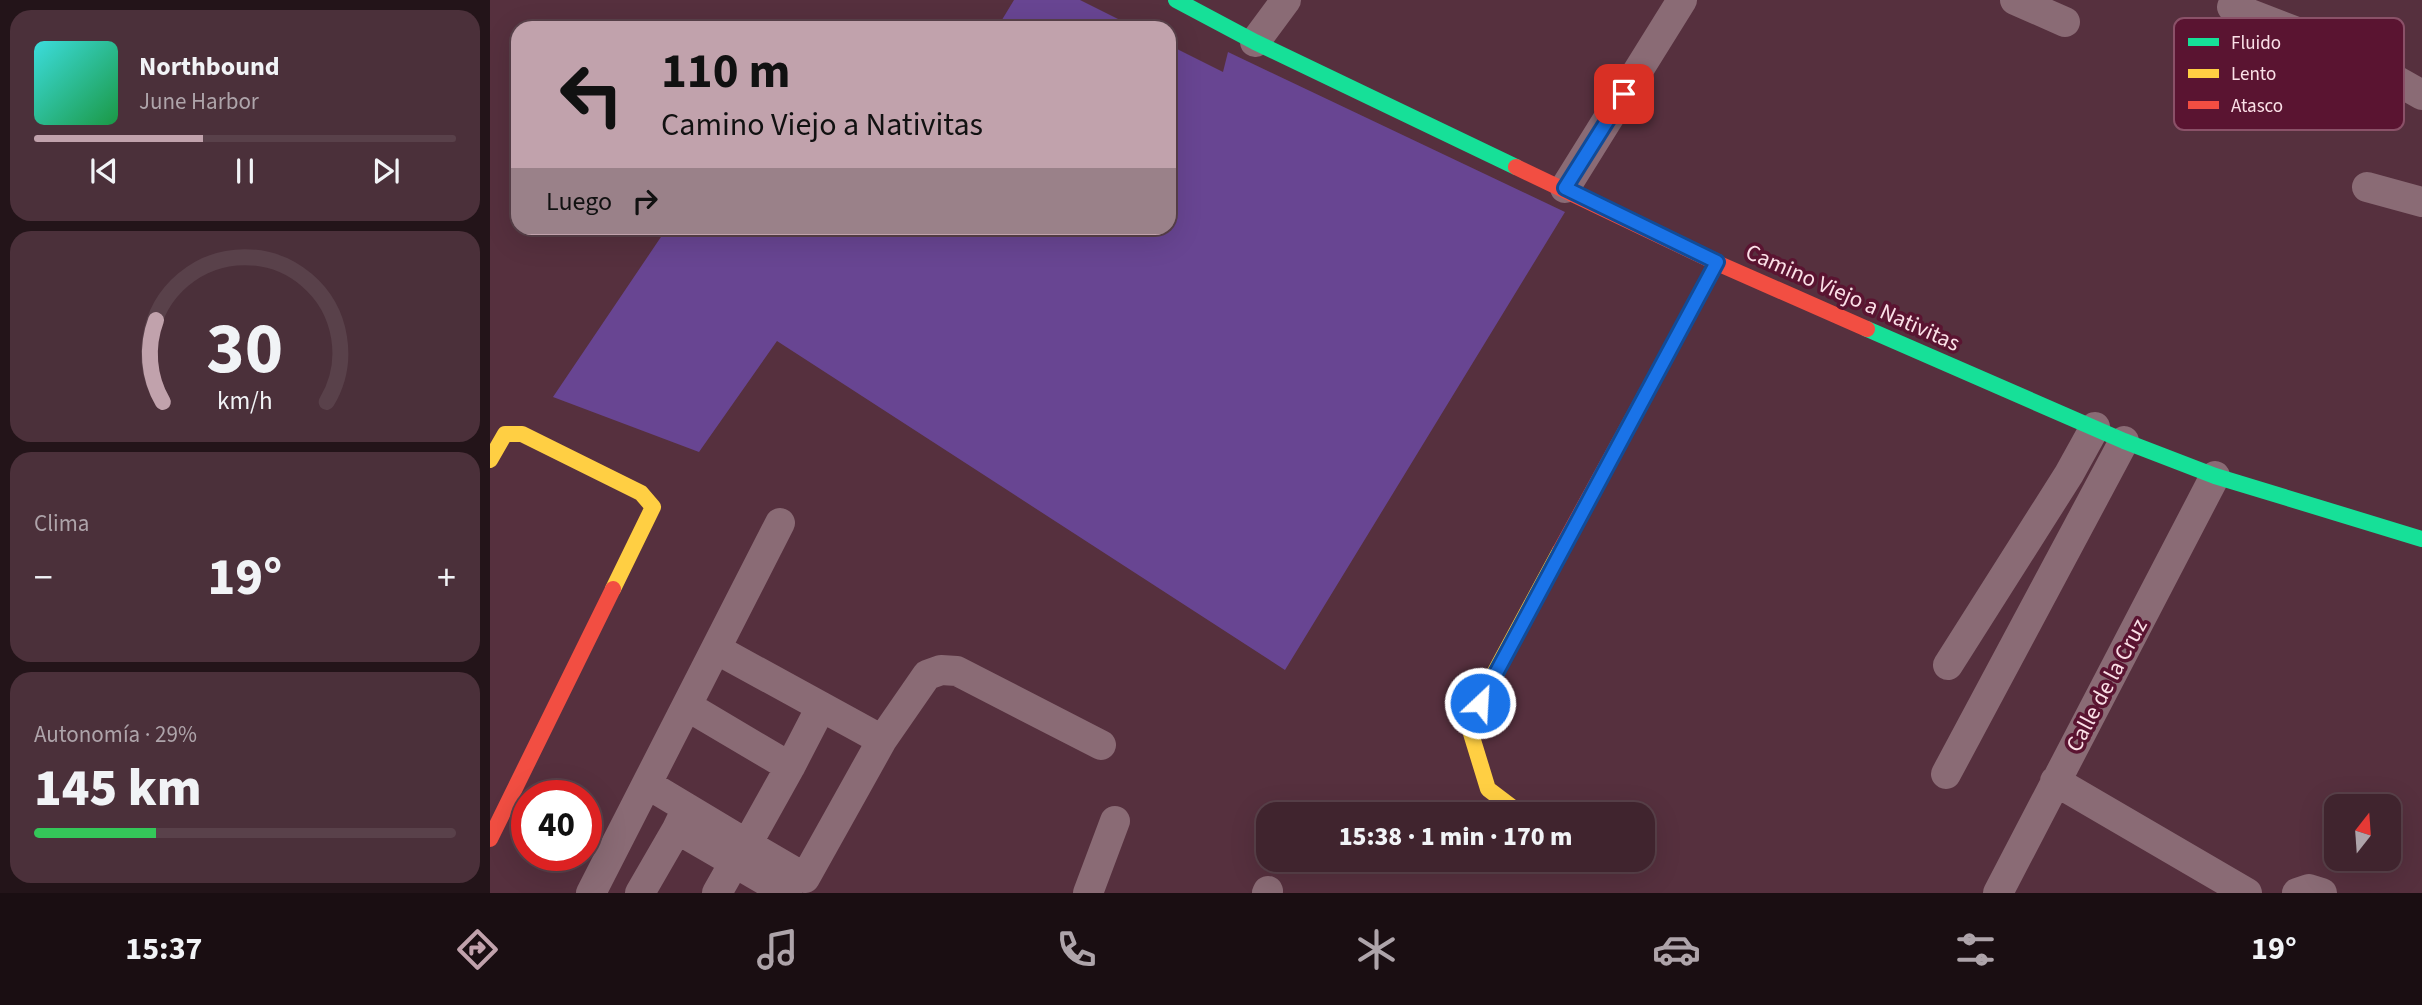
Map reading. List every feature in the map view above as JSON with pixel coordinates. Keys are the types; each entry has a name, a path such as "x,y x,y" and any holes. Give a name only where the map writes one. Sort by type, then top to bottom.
{"street":[{"name":"Camino Viejo a Nativitas","path":"1176,0 1255,42 1717,262 2124,441 2215,476 2422,539"},
{"path":"1255,42 1286,0"},
{"path":"1565,188 1682,0"},
{"path":"2015,0 2065,22"},
{"path":"2232,7 2261,18"},
{"path":"2404,85 2422,95"},
{"path":"2367,187 2422,202"},
{"path":"1505,802 1488,789 1469,727 1490,679 1717,262"},
{"path":"1948,665 2069,474 2095,427"},
{"path":"490,460 505,434 522,434 641,493 653,507 490,839"},
{"path":"1946,774 2124,441"},
{"name":"Calle de la Cruz","path":"1997,893 2215,476"},
{"path":"604,889 647,784 780,523"},
{"path":"716,649 882,740"},
{"path":"647,784 682,819 740,853 806,878 882,740 927,674 941,670 957,671 1101,745"},
{"path":"687,706 790,767"},
{"path":"717,893 790,767 821,707"},
{"path":"2055,781 2247,893"},
{"path":"639,893 682,819"},
{"path":"1088,893 1115,821"},
{"path":"740,853 787,893"},
{"path":"2297,893 2309,889 2322,893"}],"shaded area":[{"path":"1014,0 1080,0 1122,21 1001,21"},
{"path":"1176,48 1223,72 1228,52 1565,212 1285,670 777,341 699,452 553,397 662,235 1176,235"}],"traffic: fast":[{"path":"1176,0 1255,42 1516,167"},
{"path":"1867,329 2124,441 2215,476 2422,539"}],"traffic: slow":[{"path":"490,460 505,434 522,434 641,493 653,507 613,589"},
{"path":"1505,802 1488,789 1469,727 1491,679 1560,551"}],"traffic: jam":[{"path":"1516,167 1717,263 1867,329"},
{"path":"1560,551 1717,263"},
{"path":"490,839 613,589"}],"route":[{"path":"1480,703 1490,679 1717,262 1565,188 1624,94"}]}
